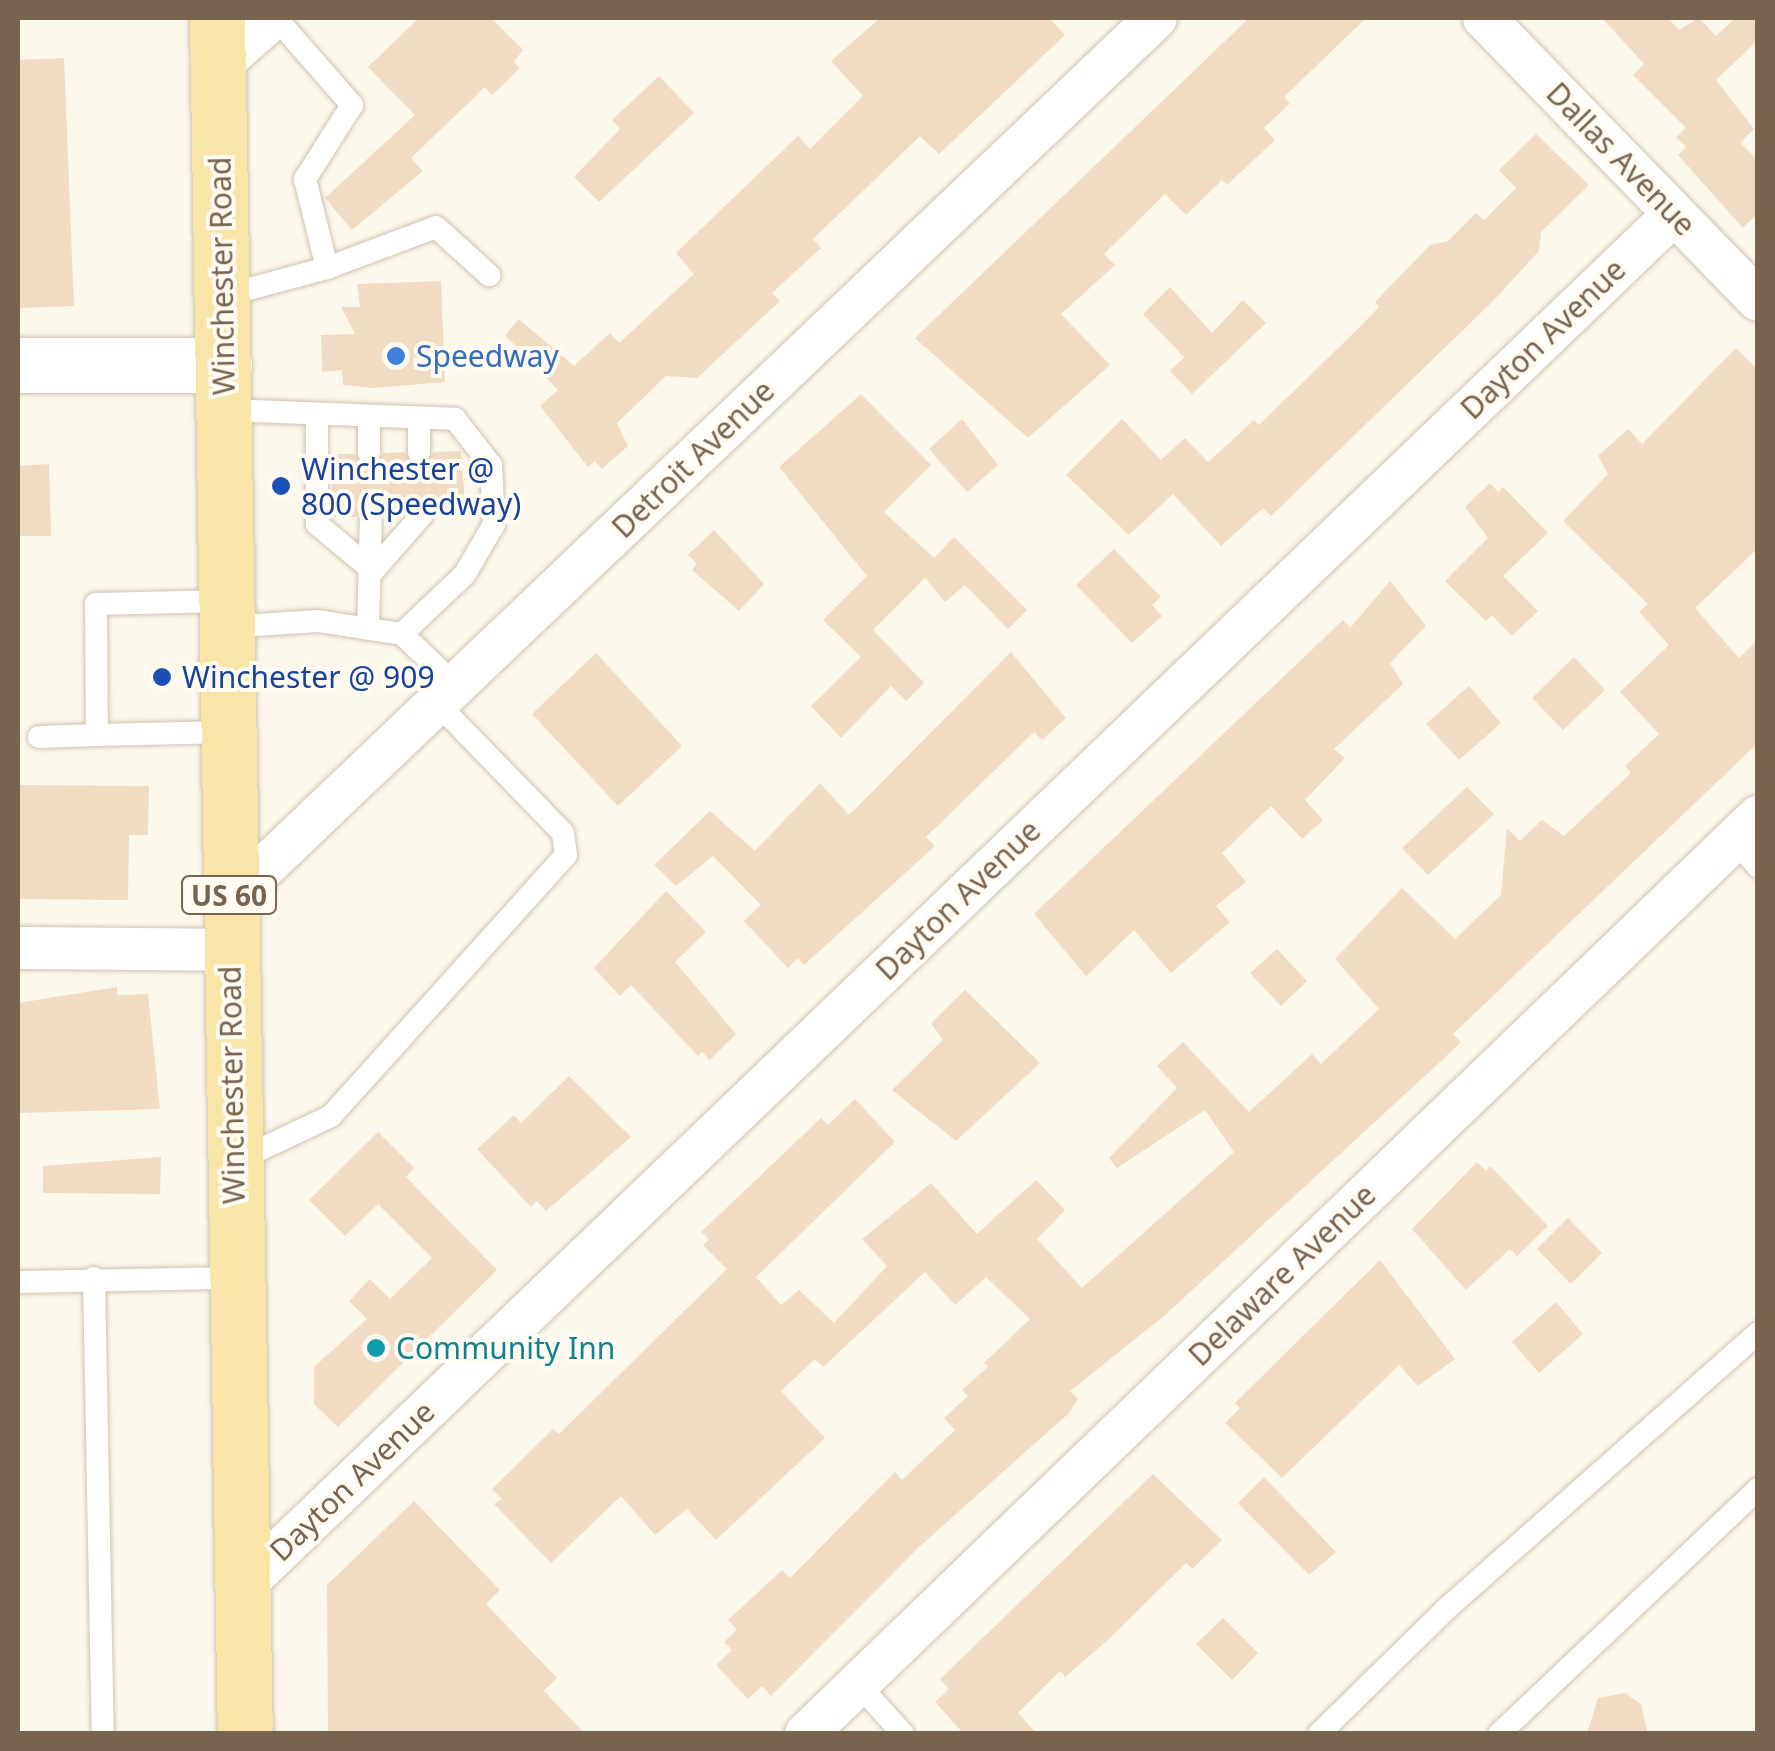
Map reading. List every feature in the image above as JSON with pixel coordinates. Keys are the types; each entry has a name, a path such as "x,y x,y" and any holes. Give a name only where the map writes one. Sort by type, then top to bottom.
{"main road":[{"name":"Winchester Road","path":"217,37 244,1734"}],"street":[{"path":"217,37 262,18"},
{"name":"Detroit Avenue","path":"229,925 446,694 1156,18"},
{"name":"Dallas Avenue","path":"1484,18 1758,300"},
{"name":"Dayton Avenue","path":"243,1586 1674,214"},
{"path":"18,365 224,388"},
{"name":"Delaware Avenue","path":"806,1734 1750,841"},
{"path":"18,948 229,925"}],"lane":[{"path":"276,18 352,105 305,178 327,268"},
{"path":"222,296 327,268 436,227 489,275"},
{"path":"224,388 317,416 455,420 491,465 494,524 465,574 402,634"},
{"path":"317,416 317,524 373,571"},
{"path":"369,418 369,453"},
{"path":"419,418 419,452"},
{"path":"373,571 422,515"},
{"path":"368,629 373,571 371,516"},
{"path":"96,735 96,604 318,621 402,634 446,694 563,833 566,855 331,1116 233,1163"},
{"path":"39,738 226,732"},
{"path":"94,1278 103,1734"},
{"path":"18,1282 235,1278"},
{"path":"1319,1734 1445,1610 1758,1334"},
{"path":"1499,1734 1758,1488"},
{"path":"858,1684 902,1734"}],"building":[{"path":"419,18 491,18 523,50 514,62 520,68 492,95 485,87 411,158 423,171 352,230 325,198 415,115 368,67"},
{"path":"880,18 1049,18 1065,35 939,154 920,136 813,239 821,248 772,293 780,301 697,378 666,376 617,423 628,446 602,469 595,461 588,467 540,406 558,390 505,335 519,319 574,366 610,333 619,343 694,274 676,253 798,136 810,149 863,96 831,61"},
{"path":"1249,18 1366,18 1284,97 1290,103 1264,128 1275,140 1227,185 1222,180 1186,215 1165,194 1104,254 1115,265 1061,314 1110,365 1028,438 915,338"},
{"path":"1602,18 1668,18 1679,30 1699,18 1716,36 1735,18 1758,18 1758,40 1716,80 1754,129 1740,143 1758,160 1758,213 1743,228 1678,155 1686,147 1676,137 1686,128 1633,75 1644,64"},
{"path":"64,58 74,306 18,308 18,60"},
{"path":"659,76 694,113 599,202 574,177 620,129 612,120"},
{"path":"1536,134 1589,185 1541,232 1539,251 1494,300 1271,516 1263,508 1221,546 1173,494 1129,535 1066,475 1122,419 1161,460 1185,438 1208,462 1254,420 1259,425 1363,324 1379,307 1375,302 1430,245 1448,241 1476,213 1484,220 1516,188 1499,170"},
{"path":"441,281 445,382 374,388 343,385 342,370 322,372 321,335 355,334 341,307 360,307 357,284"},
{"path":"1170,287 1212,333 1243,300 1266,323 1192,394 1170,371 1184,357 1143,314"},
{"path":"1736,348 1758,370 1758,548 1695,608 1739,658 1758,640 1758,743 1453,1034 1461,1042 1440,1062 1164,1316 1070,1391 1078,1399 1069,1413 919,1547 771,1696 762,1686 748,1699 716,1665 732,1650 724,1642 737,1630 728,1620 782,1570 790,1578 895,1472 902,1480 955,1430 944,1418 968,1396 962,1390 1030,1319 986,1277 955,1305 925,1272 823,1367 815,1359 781,1391 825,1438 716,1540 687,1509 655,1535 621,1496 551,1563 494,1504 502,1499 492,1489 553,1429 559,1434 727,1269 703,1245 709,1239 701,1232 821,1118 828,1125 855,1099 895,1142 756,1277 781,1305 799,1290 834,1323 887,1266 862,1239 931,1183 977,1234 1036,1180 1065,1210 1037,1239 1082,1288 1234,1152 1205,1110 1117,1168 1109,1158 1177,1088 1157,1066 1183,1042 1249,1112 1312,1054 1321,1064 1379,1009 1335,959 1402,888 1455,939 1501,895 1507,828 1520,841 1542,820 1564,836 1631,773 1625,766 1659,734 1620,692 1669,645 1639,612 1648,604 1563,521 1608,474 1598,456 1628,429 1642,444"},
{"path":"861,394 931,465 884,512 934,558 954,537 1027,610 1008,629 965,585 945,602 925,578 873,630 924,683 906,701 891,686 841,738 811,706 861,657 823,620 867,576 779,467"},
{"path":"962,419 998,465 967,492 929,449"},
{"path":"461,451 466,514 437,515 424,500 402,515 386,516 370,501 356,517 332,517 332,454 354,454 370,468 384,453 404,452 420,467 434,452"},
{"path":"49,464 51,536 18,536 18,466"},
{"path":"1490,483 1498,492 1503,487 1548,533 1503,576 1538,611 1512,636 1492,615 1486,621 1445,581 1488,538 1465,507"},
{"path":"714,530 764,584 739,611 692,570 697,564 688,555"},
{"path":"1114,549 1161,597 1152,605 1162,616 1132,643 1076,585"},
{"path":"1390,581 1426,626 1390,663 1403,684 1334,749 1345,758 1305,800 1323,820 1302,839 1271,806 1222,853 1246,882 1216,906 1230,922 1171,973 1134,930 1086,976 1034,914 1343,620 1350,628"},
{"path":"1011,652 1066,718 1042,740 1034,732 926,837 935,846 804,965 798,958 788,968 744,921 761,905 713,856 676,886 654,865 710,811 755,851 820,783 849,815"},
{"path":"596,653 682,746 618,806 532,714"},
{"path":"1574,657 1605,690 1563,730 1532,698"},
{"path":"1469,686 1501,723 1459,760 1426,724"},
{"path":"18,785 149,786 148,835 129,835 128,900 18,899"},
{"path":"1467,787 1494,814 1428,875 1402,848"},
{"path":"666,891 706,932 675,962 736,1034 710,1060 702,1052 698,1056 631,985 620,996 594,968"},
{"path":"1277,949 1307,981 1281,1006 1250,973"},
{"path":"117,987 117,995 148,994 160,1109 18,1113 18,1003"},
{"path":"965,990 1040,1063 956,1141 892,1090 943,1040 931,1023"},
{"path":"569,1076 631,1137 546,1211 537,1201 531,1207 477,1149 514,1115 521,1123"},
{"path":"378,1132 414,1168 406,1177 497,1270 338,1427 314,1404 314,1367 367,1319 349,1301 370,1279 390,1299 432,1258 378,1204 345,1236 309,1200"},
{"path":"161,1157 160,1194 43,1193 43,1166"},
{"path":"1477,1162 1486,1171 1490,1166 1548,1226 1517,1256 1510,1249 1466,1290 1412,1229"},
{"path":"1568,1218 1602,1253 1571,1284 1537,1249"},
{"path":"1380,1260 1455,1359 1418,1386 1399,1365 1282,1478 1225,1423 1240,1408 1235,1403"},
{"path":"1556,1302 1583,1334 1539,1373 1512,1342"},
{"path":"1153,1474 1222,1540 1192,1569 1186,1563 1110,1638 1065,1677 1060,1671 1018,1713 1037,1734 964,1734 935,1702 949,1689 940,1679"},
{"path":"1264,1477 1336,1552 1309,1575 1238,1503"},
{"path":"414,1501 500,1590 486,1604 557,1678 544,1691 585,1734 328,1734 327,1585"},
{"path":"1223,1618 1258,1653 1232,1680 1196,1644"},
{"path":"1625,1693 1641,1704 1648,1734 1587,1734 1598,1698"}],"place":[{"name":"Speedway","path":"396,356"},
{"name":"Winchester @ 800 (Speedway)","path":"281,486"},
{"name":"Winchester @ 909","path":"162,677"},
{"name":"Community Inn","path":"376,1348"}]}
